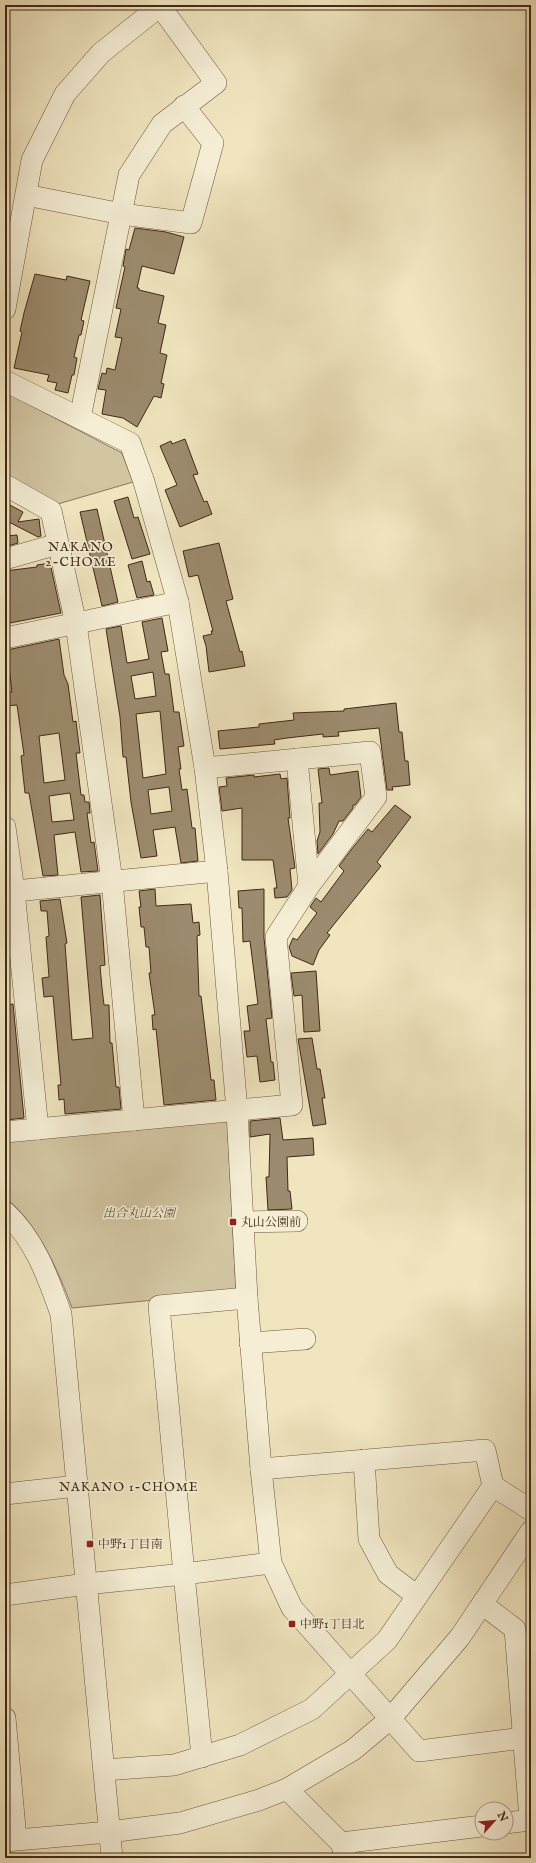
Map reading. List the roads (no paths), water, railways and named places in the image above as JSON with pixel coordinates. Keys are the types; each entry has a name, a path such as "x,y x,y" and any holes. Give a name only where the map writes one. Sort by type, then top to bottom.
{"street":[{"path":"5,309 32,160 65,94 101,53 161,5 216,83 162,124 129,175 80,418"},
{"path":"26,195 122,214 191,223 213,144 184,106"},
{"path":"5,381 130,443 144,482 178,602 205,768 217,871 237,1111 250,1343 271,1563 292,1608 419,1751 523,1738"},
{"path":"5,485 51,510 76,624 112,881 134,1120"},
{"path":"5,559 58,544"},
{"path":"5,638 178,602"},
{"path":"5,1132 292,1105 276,937 309,886 376,797 370,752 205,768"},
{"path":"297,759 309,886"},
{"path":"5,827 10,891 38,1129"},
{"path":"10,891 217,871"},
{"path":"5,1212 13,1219 32,1245 48,1278 61,1314 112,1858"},
{"path":"243,1222 297,1221"},
{"path":"202,1757 159,1306 247,1298"},
{"path":"250,1343 305,1339"},
{"path":"104,1770 174,1765 202,1757 240,1745 312,1709 387,1640 492,1486 485,1450 261,1469"},
{"path":"364,1460 369,1539 388,1574 417,1596"},
{"path":"5,1494 77,1486"},
{"path":"492,1486 531,1510"},
{"path":"5,1718 11,1840 109,1832 180,1823 244,1805 287,1789 353,1750 390,1720 460,1637 531,1530"},
{"path":"5,1595 86,1584 271,1563"},
{"path":"482,1604 515,1629 530,1820 514,1822"},
{"path":"287,1789 343,1850 474,1827"}],"place":[{"name":"丸山公園前","path":"233,1222"},
{"name":"中野1丁目南","path":"90,1544"},
{"name":"中野1丁目北","path":"292,1624"}],"district":[{"name":"NAKANO 2-CHOME","path":"81,554"},
{"name":"NAKANO 1-CHOME","path":"129,1487"}],"park label":[{"name":"出合丸山公園","path":"139,1213"}]}
